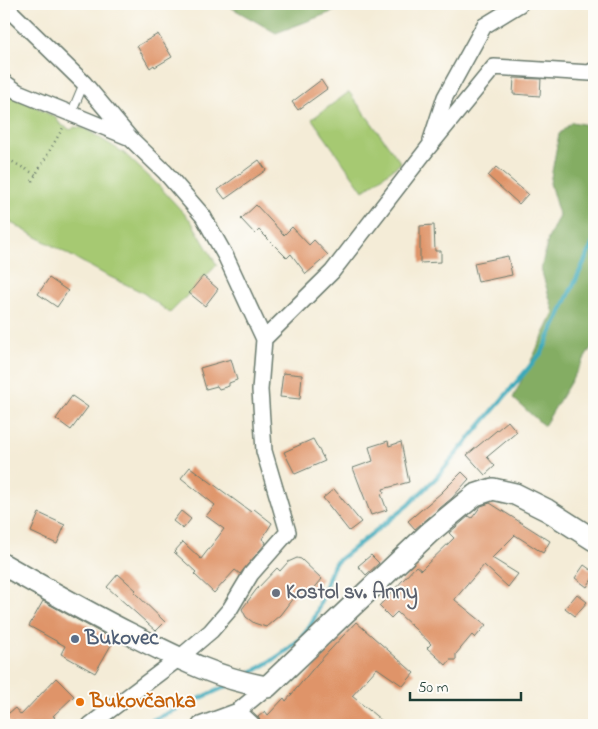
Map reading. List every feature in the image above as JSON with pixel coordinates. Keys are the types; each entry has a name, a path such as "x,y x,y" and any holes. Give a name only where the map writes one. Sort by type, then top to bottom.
{"street":[{"path":"428,148 445,97 484,26 520,4"},
{"path":"4,5 84,83 131,139 165,172 204,216 226,257 264,339 260,390 264,451 288,532 251,574 230,609 211,631 178,659 90,725"},
{"path":"264,339 332,272 494,66 590,73 594,70"},
{"path":"4,82 18,92 131,139"},
{"path":"200,725 238,711 259,686 429,533 475,495 493,489 515,494 547,510 594,540"},
{"path":"4,565 72,604 178,659 222,676 259,686"},
{"path":"238,711 253,725"}],"lane":[{"path":"72,114 84,83"}],"path":[{"path":"32,182 72,114"},
{"path":"4,157 36,175"}],"green space":[{"path":"225,4 353,4 276,33"},
{"path":"4,89 56,118 60,124 71,130 74,127 84,128 124,153 159,186 191,221 217,265 170,313 142,292 104,274 4,219"},
{"path":"349,92 401,163 363,191 312,119"},
{"path":"572,122 594,126 594,343 544,426 513,398 554,313 541,269 548,239 559,215 550,183 559,134"}],"building":[{"path":"158,34 172,57 150,68 137,46"},
{"path":"514,78 541,79 540,96 513,94"},
{"path":"321,80 327,89 298,110 292,102"},
{"path":"259,160 266,170 225,199 218,190"},
{"path":"496,167 528,194 519,204 488,176"},
{"path":"256,205 284,235 292,227 309,245 314,240 328,255 306,274 291,254 287,258 259,230 255,234 241,219"},
{"path":"434,225 435,251 441,251 441,262 420,263 420,226"},
{"path":"508,256 512,275 478,282 474,263"},
{"path":"203,276 218,289 205,306 189,293"},
{"path":"49,278 68,291 57,307 38,294"},
{"path":"231,359 237,380 229,383 229,386 219,389 217,386 206,389 200,368"},
{"path":"283,373 302,375 300,399 280,397"},
{"path":"72,396 88,407 71,430 56,419"},
{"path":"508,421 517,432 487,457 495,466 485,475 467,455"},
{"path":"313,439 325,461 295,474 284,452"},
{"path":"388,441 389,446 401,442 409,482 383,489 384,493 381,494 387,510 371,515 353,468 373,461 369,447"},
{"path":"190,467 251,512 254,509 272,523 262,539 266,542 265,544 240,574 235,570 214,593 194,574 196,572 174,552 183,542 201,559 224,529 206,516 215,505 181,478"},
{"path":"462,472 469,479 452,498 415,529 408,521"},
{"path":"334,489 361,522 349,531 323,498"},
{"path":"490,503 550,541 543,553 515,535 492,558 518,574 508,587 484,565 455,599 486,625 475,638 472,635 456,654 456,660 450,660 446,665 427,648 431,644 397,612 391,618 379,606 416,566 421,570 454,538 449,533 469,516 472,518 481,506"},
{"path":"181,511 191,519 183,529 173,521"},
{"path":"39,513 65,525 57,544 31,532"},
{"path":"371,555 379,563 366,575 358,566"},
{"name":"Kostol sv. Anny","path":"297,558 301,559 322,579 308,596 300,589 280,615 266,627 254,623 246,617 242,609 256,590 277,568 280,571 288,562"},
{"path":"584,565 594,572 594,576 587,587 575,578"},
{"path":"118,574 136,590 134,592 165,622 156,631 107,587"},
{"path":"577,594 587,602 575,616 565,608"},
{"path":"43,601 114,640 95,673 61,654 65,646 29,626"},
{"path":"356,622 414,673 403,686 377,668 352,696 387,725 262,725 258,717 265,711 268,715 284,698 286,701"},
{"path":"56,678 74,696 53,716 55,717 48,725 12,725 4,717 15,708 21,715"}],"waterway":[{"path":"246,675 284,653 301,638 313,621 335,563 408,505 436,478 542,352 594,241"},
{"path":"142,725 229,685"}],"place":[{"name":"Kostol sv. Anny","path":"276,593"},
{"name":"Bukovec","path":"75,639"},
{"name":"Bukovčanka","path":"80,702"}]}
